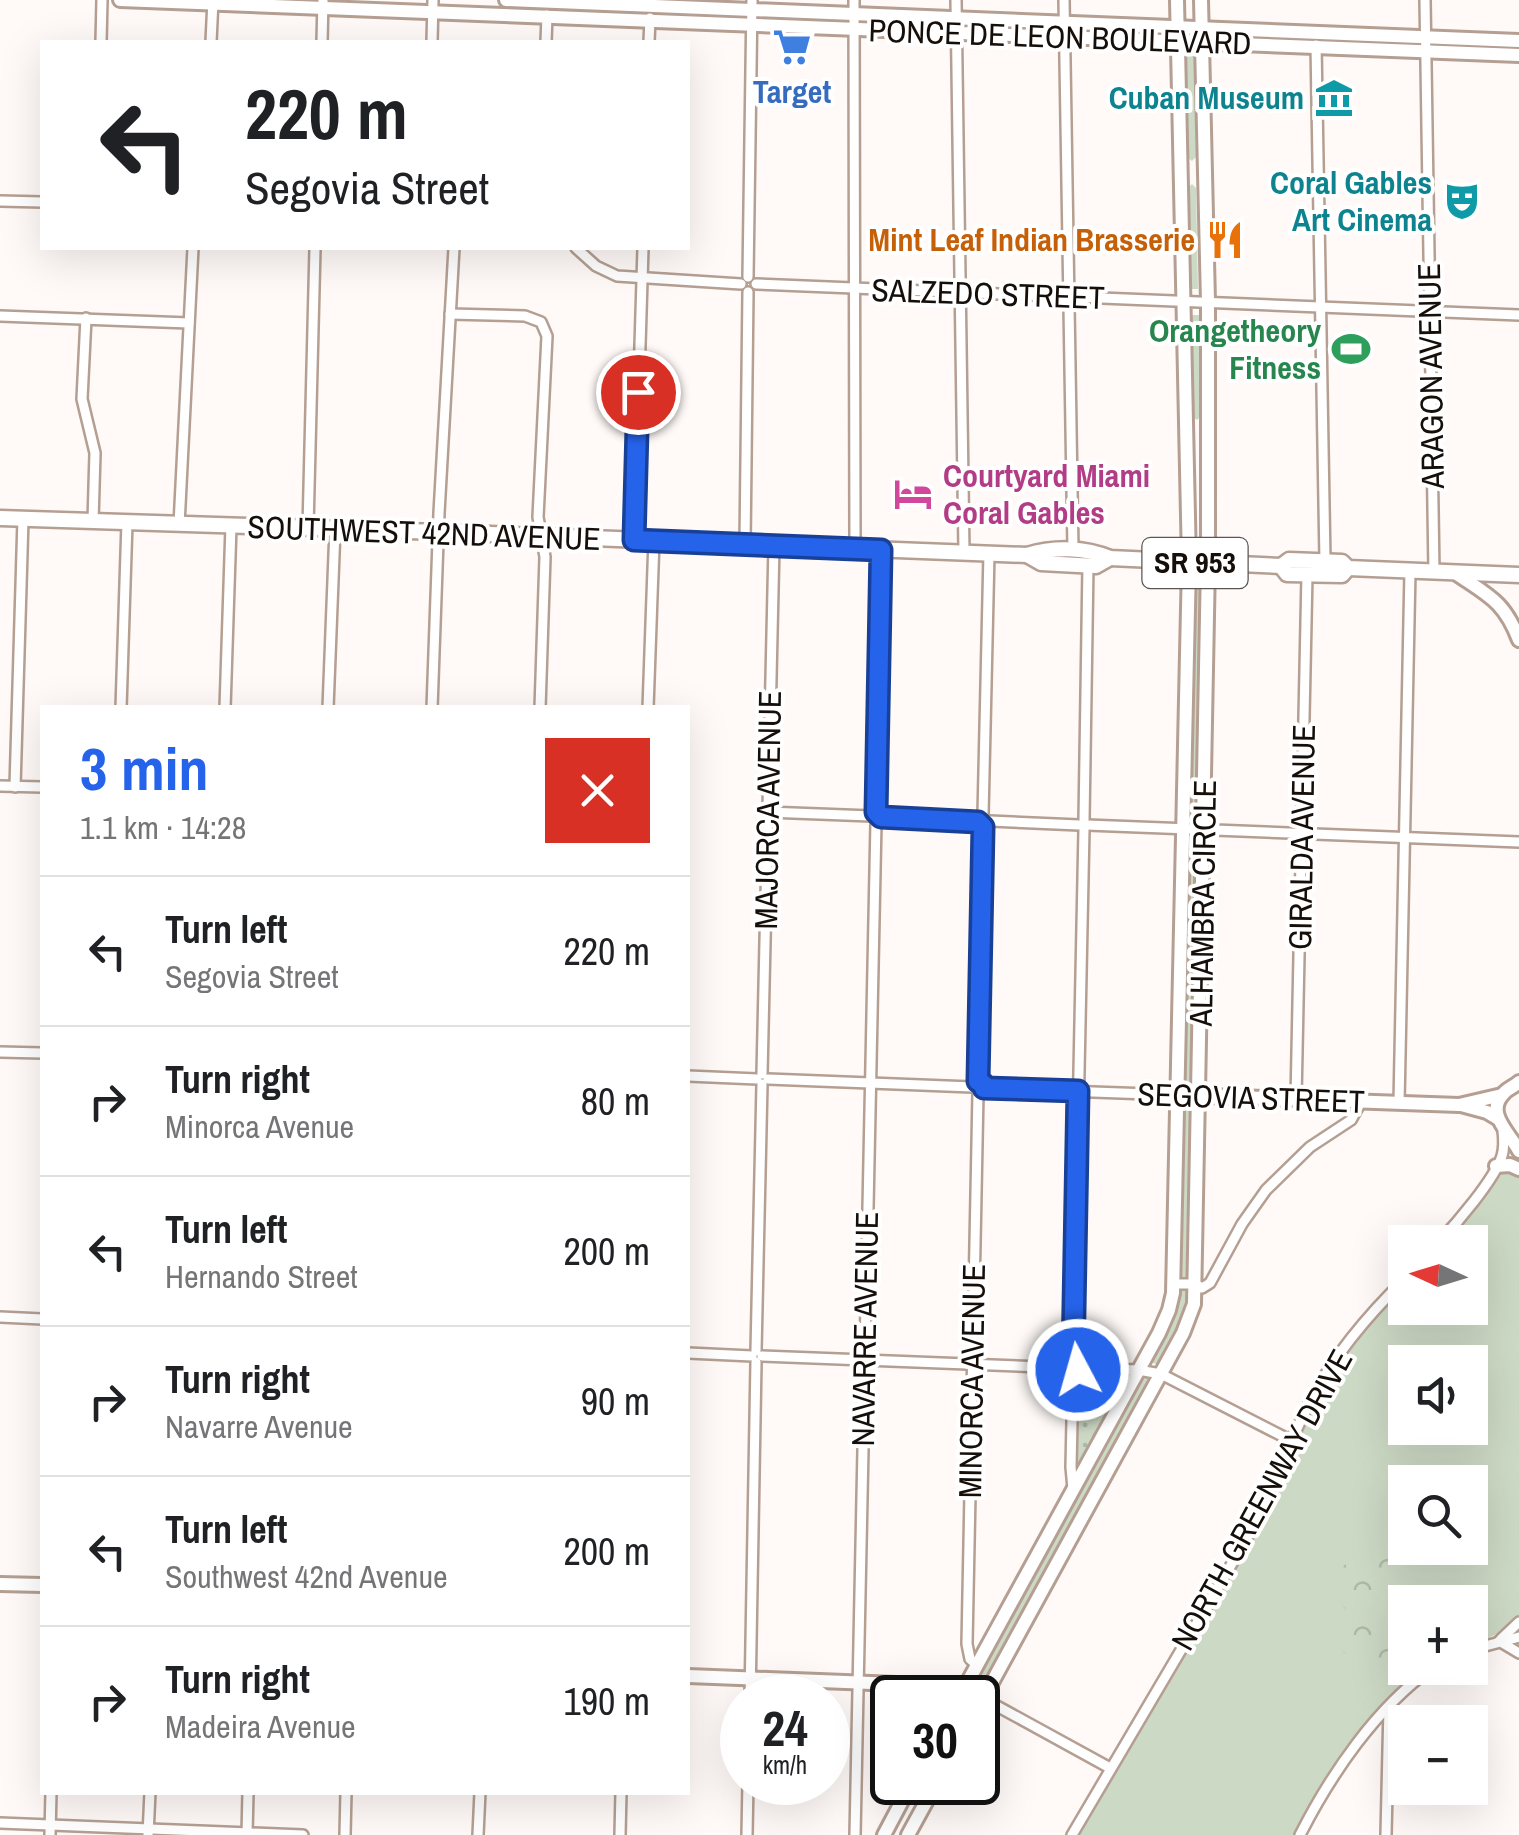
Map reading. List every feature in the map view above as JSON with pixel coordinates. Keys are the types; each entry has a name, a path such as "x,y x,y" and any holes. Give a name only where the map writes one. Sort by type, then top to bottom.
{"main road":[{"name":"SOUTHWEST 42ND AVENUE","path":"0,518 1027,556 1044,550 1073,550 1095,551 1110,558 1307,574 1342,575 1348,568"},
{"path":"1042,564 1045,558 1061,557 1073,550"},
{"name":"SOUTHWEST 42ND AVENUE","path":"1027,556 1042,564 1088,566 1110,558"},
{"name":"SOUTHWEST 42ND AVENUE","path":"1284,570 1288,560 1342,562 1348,568 1519,576"}],"street":[{"path":"101,40 102,0"},
{"name":"PONCE DE LEON BOULEVARD","path":"120,0 854,14 956,25 1064,29 1177,27 1202,35 1316,48 1519,41"},
{"name":"PONCE DE LEON BOULEVARD","path":"506,0 547,6"},
{"path":"956,0 964,552"},
{"path":"1064,0 1073,550"},
{"name":"ALHAMBRA CIRCLE","path":"971,1675 1166,1318 1174,1284 1190,562 1177,0"},
{"name":"ALHAMBRA CIRCLE","path":"995,1675 1162,1374 1190,1318 1195,1284 1208,563 1208,302 1201,0"},
{"name":"ARAGON AVENUE","path":"1425,0 1434,572"},
{"path":"212,40 213,2"},
{"path":"322,40 323,4"},
{"path":"432,40 433,6"},
{"path":"546,40 547,6"},
{"path":"650,9 650,40"},
{"path":"745,544 752,11"},
{"path":"854,14 855,549"},
{"name":"PONCE DE LEON BOULEVARD","path":"1064,29 1177,42 1202,35 1316,32 1519,56"},
{"path":"1316,32 1325,561"},
{"path":"1180,155 1194,165 1204,156"},
{"path":"1181,190 1192,180 1206,188"},
{"path":"0,201 40,202"},
{"path":"179,525 194,250"},
{"path":"308,528 314,250"},
{"path":"432,705 454,250"},
{"name":"SALZEDO STREET","path":"578,250 603,271 642,280 1519,315"},
{"path":"634,540 643,250"},
{"path":"450,314 525,316 541,322 548,340 538,517 546,556 540,705"},
{"path":"0,316 188,323"},
{"path":"86,318 82,399 95,453 92,522"},
{"path":"1186,419 1197,425 1208,416"},
{"path":"1186,446 1196,440 1208,446"},
{"path":"14,786 23,519"},
{"path":"121,705 127,522"},
{"path":"225,705 231,526"},
{"path":"328,705 335,529"},
{"path":"648,705 654,540"},
{"name":"MAJORCA AVENUE","path":"750,1675 774,546"},
{"name":"NAVARRE AVENUE","path":"855,1835 881,550"},
{"name":"MINORCA AVENUE","path":"976,1665 967,1649 989,554"},
{"path":"1073,1488 1088,566"},
{"path":"1399,1104 1410,571"},
{"path":"1454,572 1496,600 1519,640"},
{"name":"GIRALDA AVENUE","path":"1296,1099 1307,574"},
{"path":"0,786 40,787"},
{"path":"767,812 1519,842"},
{"path":"0,1052 40,1053"},
{"name":"SEGOVIA STREET","path":"690,1076 1399,1104 1458,1104 1502,1095"},
{"path":"1454,1225 1468,1210 1511,1137 1497,1109 1502,1095 1518,1085"},
{"path":"1174,1284 1206,1286 1266,1190 1310,1147 1346,1122 1356,1102"},
{"name":"SEGOVIA STREET","path":"1458,1104 1487,1112 1511,1137"},
{"path":"1496,1166 1519,1169"},
{"name":"NORTH GREENWAY DRIVE","path":"1072,1835 1247,1538 1311,1399 1340,1352 1388,1296"},
{"path":"0,1317 40,1318"},
{"path":"690,1354 1138,1370 1162,1374 1292,1440"},
{"path":"0,1584 40,1586"},
{"path":"1499,1641 1519,1622"},
{"path":"1488,1644 1519,1637"},
{"path":"1499,1641 1519,1653"},
{"path":"690,1676 720,1677"},
{"path":"850,1682 870,1683"},
{"path":"1391,1705 1410,1685"},
{"path":"1300,1835 1343,1762 1388,1708"},
{"path":"1000,1713 1110,1768"},
{"path":"1386,1835 1388,1750"},
{"path":"50,1830 52,1795"},
{"path":"148,1832 150,1795"},
{"path":"247,1834 248,1795"},
{"path":"345,1835 346,1795"},
{"path":"478,1835 480,1795"},
{"path":"620,1835 621,1795"},
{"path":"748,1805 748,1835"},
{"path":"884,1835 900,1805"},
{"path":"908,1835 924,1805"},
{"path":"0,1823 50,1830 302,1835"}],"green space":[{"path":"1186,55 1194,55 1196,157 1192,161 1188,158"},
{"path":"1192,184 1196,188 1198,289 1190,289 1188,188"},
{"path":"1190,315 1199,315 1197,420 1193,417"},
{"path":"1192,582 1199,583 1202,628 1200,823 1188,823"},
{"path":"1187,833 1199,833 1195,1089 1182,1089"},
{"path":"1181,1100 1195,1101 1193,1277 1179,1278"},
{"path":"1500,1171 1519,1174 1519,1618 1488,1638 1488,1585 1388,1585 1388,1685 1404,1685 1369,1723 1296,1835 1076,1835 1251,1540 1313,1405 1351,1345 1388,1302 1388,1325 1488,1325 1488,1225 1459,1225"},
{"path":"1178,1290 1192,1290 1187,1318 1161,1365 1148,1362"},
{"path":"1078,1374 1131,1374 1076,1478"},
{"path":"1142,1375 1155,1376 992,1675 976,1675"},
{"path":"1388,1541 1389,1565 1370,1609 1388,1622 1388,1654 1366,1667 1343,1651 1342,1632 1349,1614 1338,1594 1336,1580 1342,1567 1365,1556 1378,1543"}],"place":[{"name":"Target","path":"792,47"},
{"name":"Cuban Museum","path":"1334,98"},
{"name":"Coral Gables Art Cinema","path":"1462,201"},
{"name":"Mint Leaf Indian Brasserie","path":"1225,240"},
{"name":"Orangetheory Fitness","path":"1351,349"},
{"name":"Courtyard Miami Coral Gables","path":"913,494"}],"route":[{"path":"638,392 634,540 881,550 876,812 881,817 978,822 983,827 978,1081 984,1088 1078,1091 1073,1362 1078,1370"}]}
